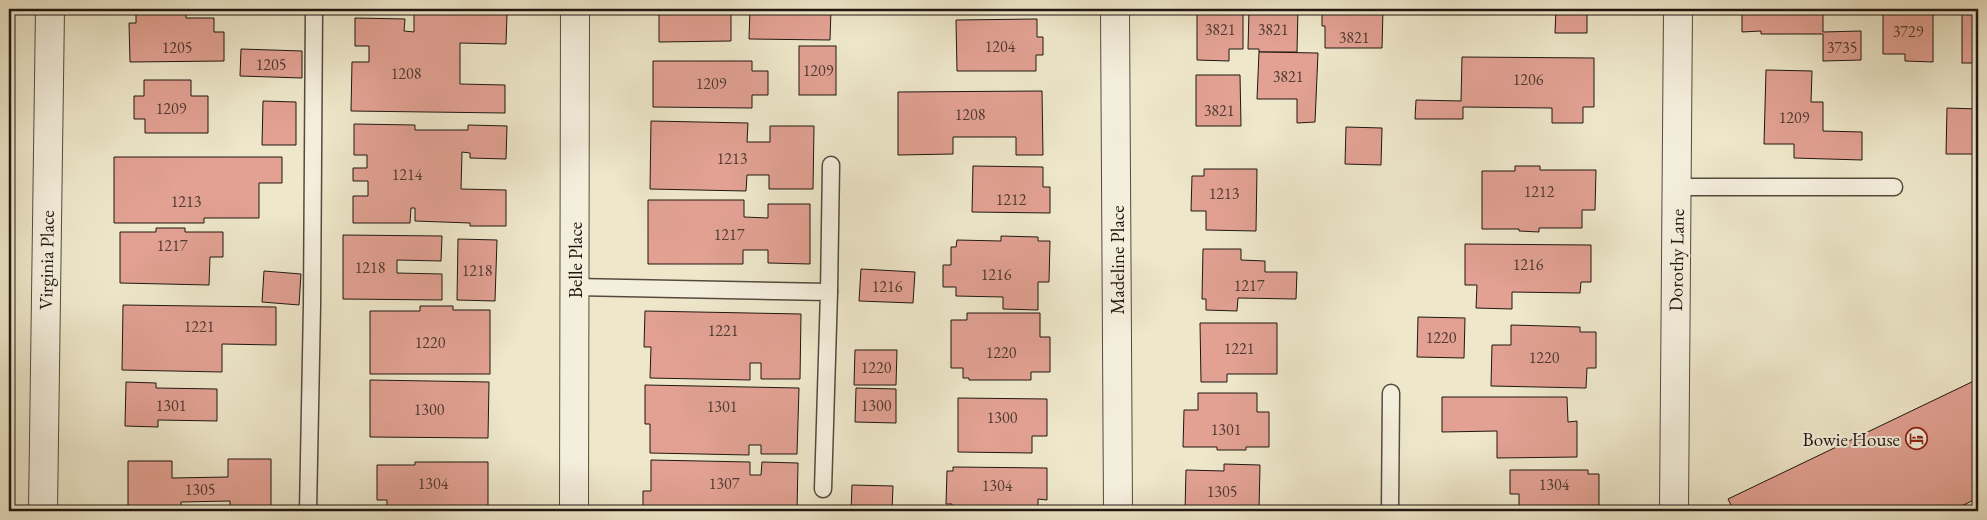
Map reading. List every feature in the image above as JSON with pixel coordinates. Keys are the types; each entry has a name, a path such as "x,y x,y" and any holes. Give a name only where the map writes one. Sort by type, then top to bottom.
{"street":[{"name":"Virginia Place","path":"43,511 50,9"},
{"name":"Belle Place","path":"574,511 575,9"},
{"name":"Madeline Place","path":"1115,9 1118,511"},
{"name":"Dorothy Lane","path":"1674,511 1678,9"}],"lane":[{"path":"308,511 312,305 314,9"},
{"path":"823,490 831,165"},
{"path":"1676,187 1894,187"},
{"path":"575,287 829,292"},
{"path":"1390,511 1391,393"}],"building":[{"path":"136,9 186,9 186,18 214,18 214,32 224,32 224,61 130,62 129,23 136,23"},
{"path":"659,9 731,9 731,41 659,42"},
{"path":"750,9 831,9 830,40 749,39"},
{"path":"1197,9 1243,9 1243,49 1229,49 1229,61 1197,60"},
{"path":"1249,9 1298,9 1297,52 1259,52 1259,49 1248,49"},
{"path":"1322,9 1383,9 1382,48 1325,48 1325,26 1322,26"},
{"path":"1556,9 1587,9 1587,33 1555,33"},
{"path":"1742,9 1823,9 1823,32 1861,31 1861,60 1823,61 1823,34 1761,34 1761,31 1742,32"},
{"path":"1883,9 1933,9 1933,62 1905,61 1905,54 1883,54"},
{"path":"1962,9 1978,9 1978,63 1962,63"},
{"path":"414,13 507,14 506,44 460,43 460,84 505,85 505,113 351,111 352,62 369,62 369,46 355,46 355,18 405,19 404,31 414,32"},
{"path":"1037,19 1037,37 1043,37 1043,55 1036,55 1036,71 957,71 956,20"},
{"path":"799,46 836,46 836,95 799,95"},
{"path":"241,49 302,51 302,78 240,76"},
{"path":"1259,52 1318,53 1315,122 1297,123 1297,99 1257,99"},
{"path":"1462,57 1594,58 1594,107 1583,107 1583,123 1552,123 1552,108 1463,107 1463,119 1415,119 1416,100 1461,101"},
{"path":"653,61 752,61 752,71 768,71 768,95 752,95 752,108 653,107"},
{"path":"1766,70 1812,71 1811,102 1823,102 1823,131 1862,132 1862,160 1794,158 1794,144 1764,144"},
{"path":"1196,75 1240,75 1241,126 1196,126"},
{"path":"144,80 191,80 191,96 208,96 208,133 145,133 145,119 134,119 134,96 144,96"},
{"path":"1042,91 1043,155 1016,155 1016,137 953,137 953,154 898,155 898,92"},
{"path":"263,101 296,102 296,145 262,145"},
{"path":"1947,108 1978,109 1978,154 1946,154"},
{"path":"651,121 748,123 747,142 770,142 770,126 814,126 813,189 769,189 769,175 747,175 746,191 650,189"},
{"path":"354,124 415,125 415,130 468,130 468,125 507,126 506,159 470,158 470,153 462,152 461,189 506,190 506,226 470,226 470,223 415,221 415,208 411,208 410,223 353,223 353,196 368,196 368,181 353,181 353,168 367,168 367,155 354,155"},
{"path":"1346,127 1382,128 1381,165 1345,164"},
{"path":"114,157 282,157 282,183 259,183 259,218 204,218 204,223 114,223"},
{"path":"973,166 1043,167 1043,187 1050,187 1050,213 972,212"},
{"path":"1515,166 1540,166 1540,170 1596,170 1595,210 1582,210 1582,228 1539,228 1539,232 1519,231 1519,229 1482,229 1482,171 1515,171"},
{"path":"1204,169 1257,169 1256,231 1206,230 1206,211 1191,211 1192,176 1204,176"},
{"path":"648,200 744,200 744,217 768,218 768,204 810,204 810,264 768,263 768,250 743,250 743,264 648,264"},
{"path":"156,228 185,228 185,232 223,232 223,257 210,257 209,285 120,283 120,232 156,232"},
{"path":"343,235 442,236 441,261 397,260 397,273 442,274 442,300 343,299"},
{"path":"1001,236 1038,237 1038,241 1050,241 1049,282 1038,282 1038,310 1003,309 1003,297 956,296 956,287 943,287 943,265 951,265 951,247 956,247 957,240 1001,241"},
{"path":"458,239 497,240 495,301 457,300"},
{"path":"1465,244 1591,245 1591,282 1581,282 1580,293 1512,292 1512,309 1476,308 1477,285 1465,285"},
{"path":"1203,249 1241,249 1241,260 1265,261 1265,272 1297,272 1296,299 1238,298 1237,311 1206,310 1206,299 1202,299"},
{"path":"861,269 915,272 913,303 859,301"},
{"path":"264,271 301,274 299,305 262,302"},
{"path":"123,305 276,307 276,345 222,344 222,372 122,370"},
{"path":"420,306 453,306 453,310 490,310 490,374 370,374 370,311 420,311"},
{"path":"645,311 801,314 800,379 761,379 761,363 750,363 750,380 650,378 651,347 644,347"},
{"path":"967,313 1040,313 1040,337 1050,337 1050,372 1031,372 1031,380 969,380 969,378 963,378 963,368 951,368 951,320 967,320"},
{"path":"1418,317 1465,318 1464,358 1417,357"},
{"path":"1200,323 1277,323 1277,374 1227,374 1227,382 1201,382"},
{"path":"1511,325 1580,327 1580,332 1596,332 1596,368 1587,368 1586,388 1491,386 1492,345 1511,345"},
{"path":"855,350 897,350 896,385 854,385"},
{"name":"Bowie House","path":"1978,379 1978,498 1951,511 1734,511 1728,499"},
{"path":"370,380 489,382 488,438 370,437"},
{"path":"126,382 156,383 156,388 217,389 217,421 158,420 158,427 125,426"},
{"path":"645,385 799,388 797,454 761,454 761,445 749,445 749,455 650,453 650,424 645,424"},
{"path":"856,388 896,389 896,423 855,422"},
{"path":"1198,393 1257,393 1257,412 1269,412 1269,447 1246,447 1246,450 1217,450 1217,447 1183,447 1184,410 1198,410"},
{"path":"1442,397 1567,397 1568,422 1577,421 1577,457 1497,458 1497,431 1442,432"},
{"path":"958,398 1047,399 1047,436 1032,436 1032,453 958,452"},
{"path":"228,459 271,459 271,511 230,511 230,501 181,502 181,511 128,511 128,461 172,461 172,478 228,477"},
{"path":"651,460 750,462 750,475 761,475 762,462 798,463 797,511 643,511 643,491 651,491"},
{"path":"415,462 488,462 488,511 387,511 387,500 377,500 377,465 415,465"},
{"path":"1224,464 1260,465 1259,511 1185,511 1186,470 1224,471"},
{"path":"953,467 1047,468 1047,500 1038,499 1038,511 952,511 952,504 946,504 947,471 953,471"},
{"path":"1510,470 1588,470 1588,474 1599,474 1599,511 1519,511 1519,494 1510,494"},
{"path":"852,485 893,486 892,511 851,511"}],"place":[{"name":"Bowie House","path":"1916,439"}]}
